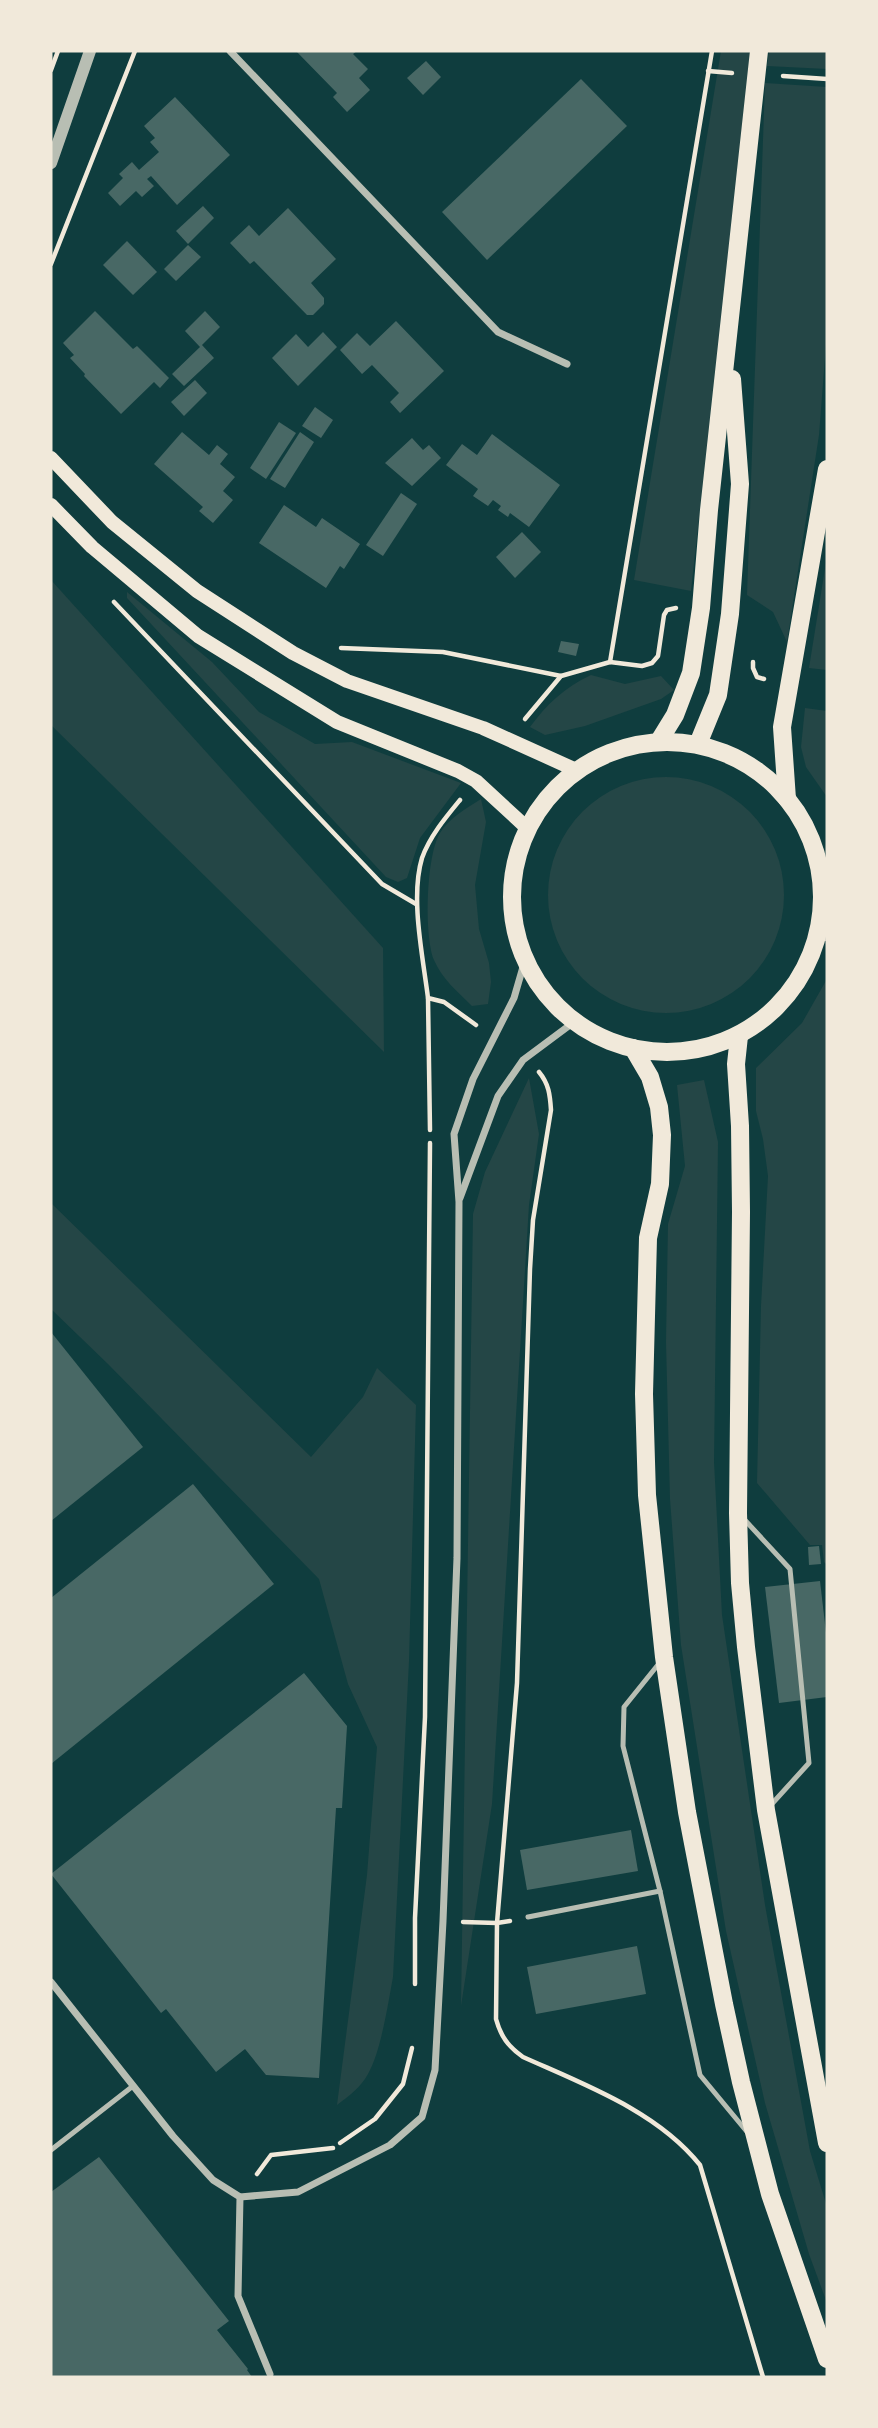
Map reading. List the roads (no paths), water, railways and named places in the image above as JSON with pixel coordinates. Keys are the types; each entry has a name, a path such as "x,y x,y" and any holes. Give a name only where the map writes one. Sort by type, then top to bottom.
{"main road":[{"path":"659,741 675,715 691,673 701,608 711,491 759,51"},
{"path":"698,744 718,695 730,614 739,514 740,484 729,337"},
{"path":"51,458 112,522 197,591 293,653 347,681 510,738 576,770"},
{"path":"787,799 782,727 827,469"},
{"path":"51,505 92,547 198,636 337,722 458,771 476,781 527,828"},
{"path":"659,741 698,744 740,760 762,774 787,799 804,824 816,852 823,894 823,936 801,977 772,1012 739,1035 694,1050 665,1053 633,1048 610,1042 574,1022 540,987 518,941 511,903 514,864 527,828 548,796 576,770 606,753 639,743 659,741"},
{"path":"739,1035 736,1065 741,1225 738,1513 746,1647 766,1810 827,2143"},
{"path":"633,1048 650,1077 659,1107 662,1135 660,1184 648,1238 644,1394 647,1495 664,1657 687,1812 741,2082 770,2194 827,2360"}],"street":[{"path":"51,163 90,51"},
{"path":"230,51 498,332 567,364"},
{"path":"51,1982 133,2086 213,2180 240,2197 298,2192 390,2145 422,2117 435,2070 457,1558 459,1202 454,1134 473,1079 514,998 525,960"},
{"path":"459,1202 498,1096 523,1060 574,1022"},
{"path":"240,2197 238,2296 270,2374"}],"lane":[{"path":"738,1513 790,1569 809,1763 766,1810"},
{"path":"664,1657 624,1707 622,1746 660,1891 700,2075 757,2143"},
{"path":"528,1917 660,1891"},
{"path":"51,2150 133,2086"}]}
